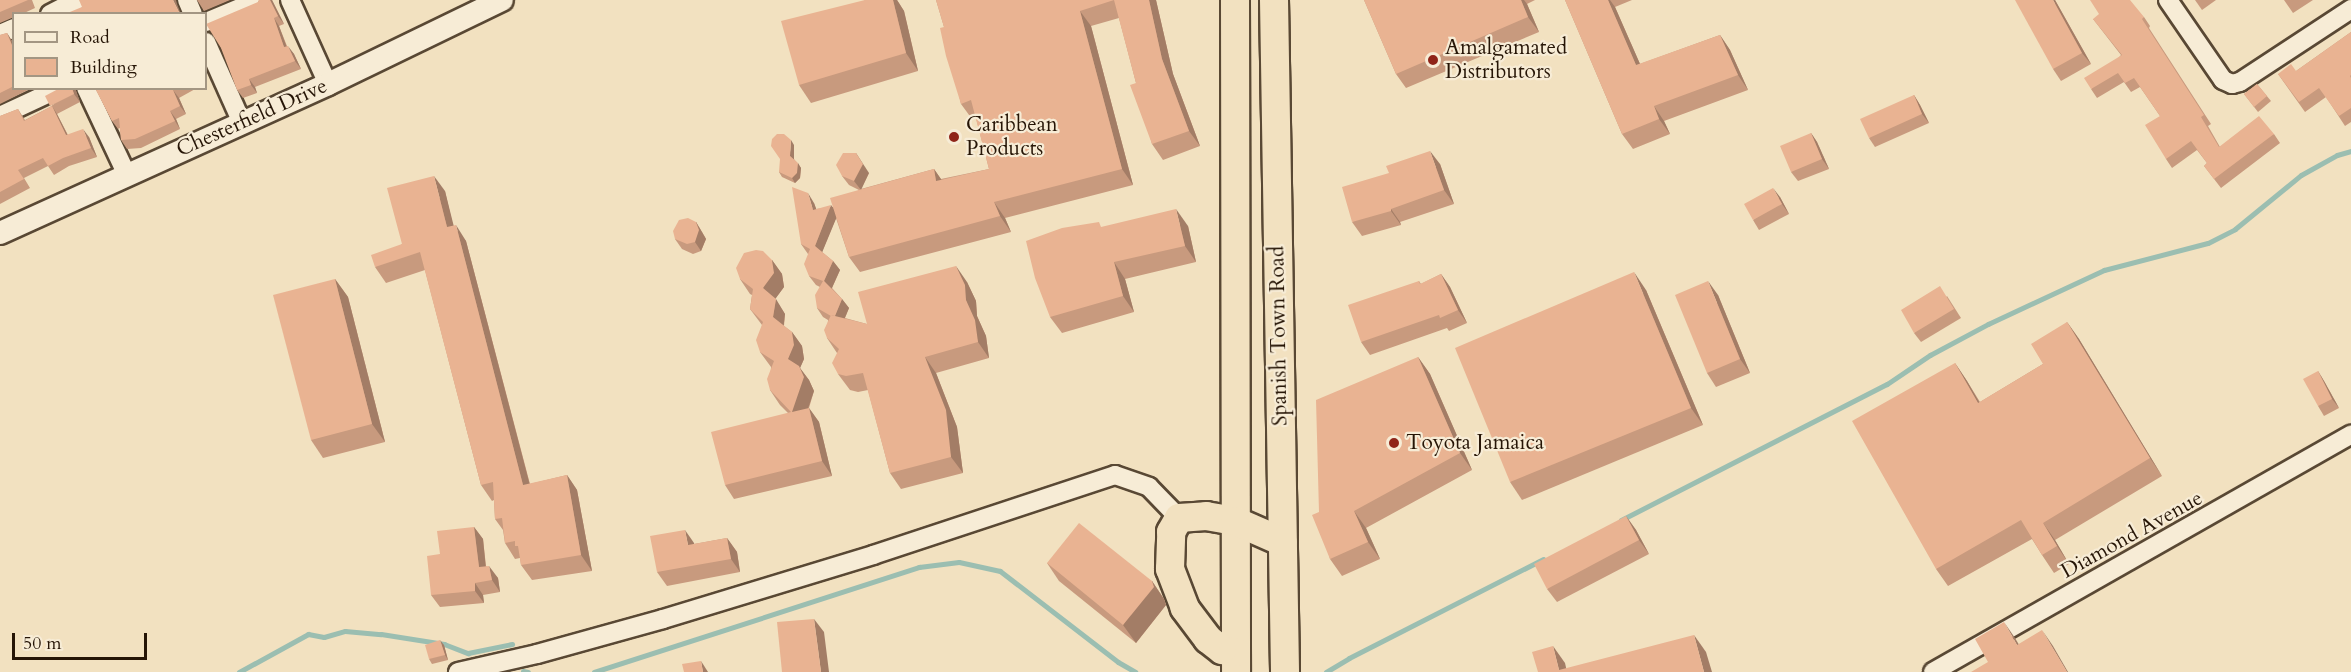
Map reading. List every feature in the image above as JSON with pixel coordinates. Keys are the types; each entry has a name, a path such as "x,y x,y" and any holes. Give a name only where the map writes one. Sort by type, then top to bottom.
{"highway":[{"name":"Spanish Town Road","path":"1235,0 1236,662"},
{"name":"Spanish Town Road","path":"1274,0 1285,672"},
{"path":"1236,662 1208,639 1185,608 1170,569 1171,532 1179,518 1206,516 1235,521 1283,542"}],"street":[{"path":"53,12 77,0"},
{"path":"207,22 259,0"},
{"path":"290,0 328,84"},
{"name":"Chesterfield Drive","path":"0,233 328,84 502,0"},
{"path":"2168,0 2223,80 2232,84 2241,82 2351,9"},
{"path":"207,44 242,123"},
{"path":"0,116 56,90"},
{"path":"87,90 127,175"},
{"name":"Diamond Avenue","path":"1933,672 2351,435"},
{"path":"458,672 663,619 873,555 1115,475 1149,487 1179,518"}],"building":[{"path":"0,0 28,0 0,12"},
{"path":"79,0 173,0 179,12 70,12 82,7"},
{"path":"259,0 270,0 278,16 274,18 284,47 288,46 295,61 249,79 251,85 237,90 221,48 207,24"},
{"path":"865,0 893,0 906,53 799,85 781,21"},
{"path":"936,0 1114,0 1080,11 1122,169 994,202 1000,216 849,257 830,198 934,169 936,181 989,169 971,100 961,104 946,56 940,28 944,27"},
{"path":"1114,0 1149,0 1162,59 1189,131 1152,144 1130,85 1136,83"},
{"name":"Amalgamated Distributors","path":"1364,0 1521,0 1528,17 1396,74"},
{"path":"1565,0 1608,0 1636,65 1720,35 1738,75 1654,106 1659,119 1622,134"},
{"path":"2015,0 2053,0 2082,53 2053,69"},
{"path":"2090,0 2130,0 2144,17 2142,19 2204,115 2201,117 2219,147 2259,116 2274,134 2214,179 2204,166 2207,163 2191,141 2166,159 2145,125 2160,116 2134,78 2125,83 2118,73 2091,89 2084,78 2122,55 2093,19 2099,14"},
{"path":"2351,32 2351,108 2339,116 2319,88 2299,102 2278,74 2291,64 2296,71"},
{"path":"7,33 12,45 12,87 0,93 0,35"},
{"path":"2257,84 2267,96 2254,107 2244,94"},
{"path":"56,90 73,90 74,94 50,106 45,96"},
{"path":"96,90 173,90 180,106 170,111 175,121 135,139 121,140 119,118 112,121"},
{"path":"1914,95 1922,114 1869,138 1860,119"},
{"path":"52,106 66,135 83,129 91,148 48,166 43,158 18,170 24,179 0,192 0,116 18,109 24,121"},
{"path":"1811,133 1822,159 1791,172 1780,146"},
{"path":"777,134 784,134 791,140 790,156 798,163 797,173 792,178 779,172 780,159 771,146 772,139"},
{"path":"1430,151 1444,190 1391,209 1391,211 1352,222 1342,187 1389,173 1386,166"},
{"path":"843,153 856,153 863,164 854,181 842,176 836,165"},
{"path":"434,176 447,227 456,225 523,485 567,475 581,555 521,565 515,541 505,543 502,518 495,519 493,482 481,485 420,252 375,267 371,255 402,244 387,188"},
{"path":"792,187 808,193 813,210 831,205 815,246 833,261 824,281 842,299 835,316 817,308 815,295 823,281 809,276 804,264 810,249 801,244"},
{"path":"1773,188 1782,204 1753,220 1744,204"},
{"path":"1176,209 1185,246 1114,262 1123,296 1050,317 1035,278 1026,241 1062,228 1099,222 1101,227"},
{"path":"688,218 696,222 699,230 695,242 687,244 675,239 673,231 679,220"},
{"path":"763,251 772,260 774,273 763,288 776,299 773,317 792,332 794,345 788,359 799,366 804,377 792,412 809,408 822,461 725,485 711,432 791,412 770,390 767,379 774,361 760,352 756,340 763,322 750,309 753,289 740,279 736,268 744,253"},
{"path":"956,266 965,285 966,300 975,320 978,342 925,357 946,410 951,457 890,473 863,373 846,376 838,374 832,363 839,349 827,338 824,330 831,315 867,324 858,292"},
{"path":"1634,272 1691,408 1510,482 1455,348"},
{"path":"1441,274 1458,310 1440,318 1439,315 1361,342 1348,305 1419,281 1420,284"},
{"path":"335,279 372,424 311,440 273,295"},
{"path":"1708,281 1740,359 1707,373 1675,295"},
{"path":"1940,286 1954,309 1914,333 1901,310"},
{"path":"2067,322 2150,458 2043,523 2057,546 2042,555 2021,520 1936,569 1852,421 1955,363 1978,403 2043,364 2031,344"},
{"name":"Toyota Jamaica","path":"1418,357 1460,453 1354,511 1368,542 1330,559 1312,515 1319,512 1316,400"},
{"path":"2318,371 2332,399 2318,406 2303,379"},
{"path":"1626,516 1639,540 1547,589 1534,564"},
{"path":"1079,523 1152,581 1154,587 1123,625 1047,563"},
{"path":"474,527 479,567 489,566 492,580 475,583 475,591 431,595 427,556 440,554 437,531"},
{"path":"685,530 688,545 727,538 731,559 657,572 650,536"},
{"path":"814,619 821,672 782,672 777,622"},
{"path":"2004,622 2017,645 2042,630 2067,672 1971,672 1988,662 1975,639"},
{"path":"1694,635 1704,672 1538,672 1532,652 1553,646 1559,670"},
{"path":"440,640 445,655 429,659 425,645"},
{"path":"701,661 703,672 684,672 682,664"}],"waterway":[{"path":"1621,520 1887,384 1930,355 1988,324 2104,270 2208,243 2235,229 2301,175 2337,155 2351,151"},
{"path":"1326,672 1543,559"},
{"path":"594,672 919,567 959,562 1000,571 1118,662 1135,672"},
{"path":"239,672 308,634 324,637 345,631 381,634 444,644 468,653 512,644"},
{"path":"523,671 528,672"}],"place":[{"name":"Amalgamated Distributors","path":"1433,60"},
{"name":"Caribbean Products","path":"954,137"},
{"name":"Toyota Jamaica","path":"1394,443"}]}
